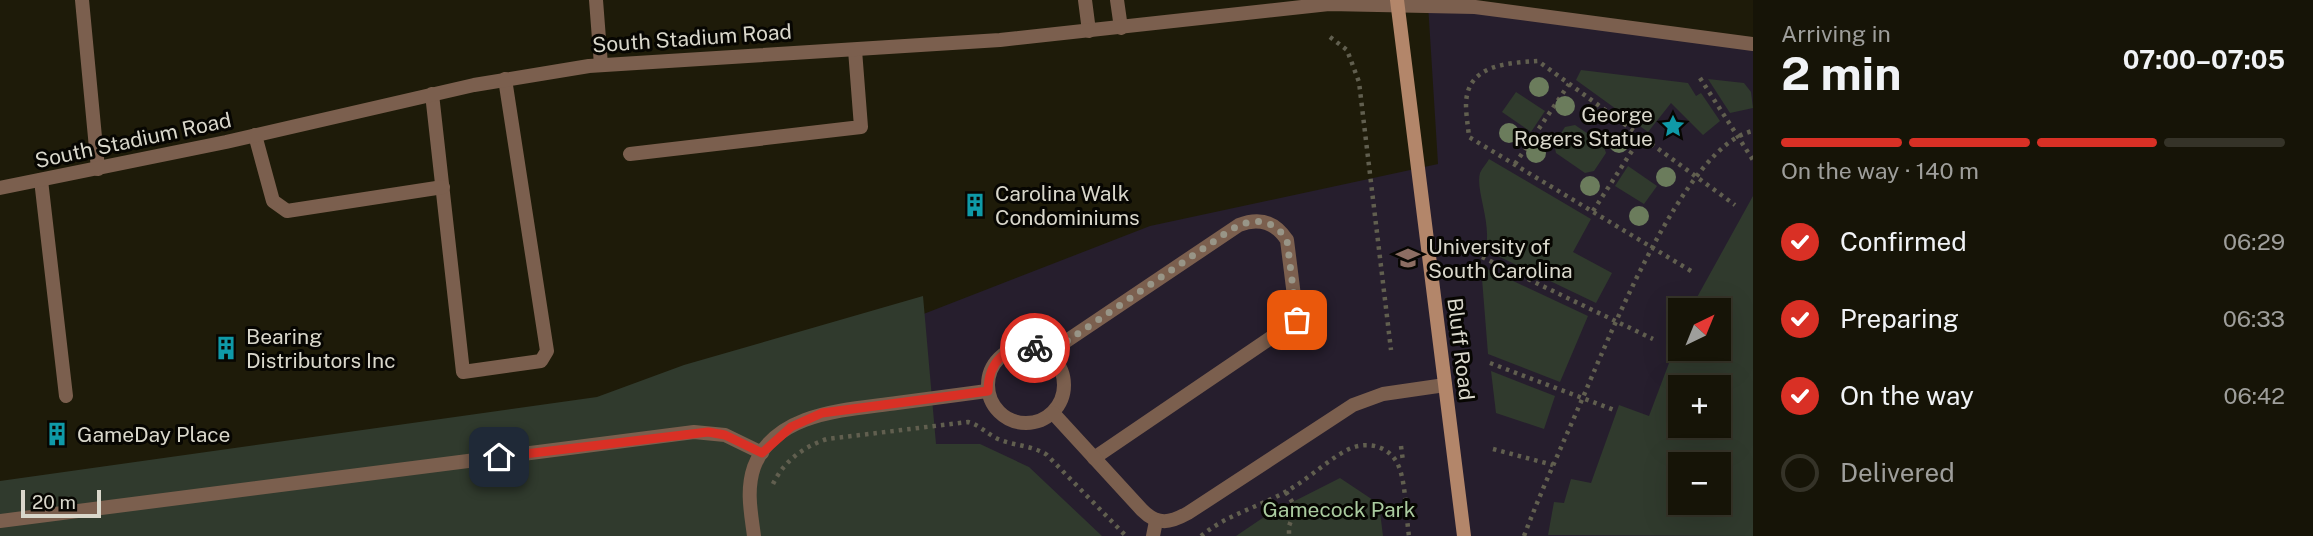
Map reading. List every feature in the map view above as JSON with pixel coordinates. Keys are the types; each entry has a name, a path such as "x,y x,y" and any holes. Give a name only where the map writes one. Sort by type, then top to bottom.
{"main road":[{"name":"Bluff Road","path":"1398,3 1464,536"}],"street":[{"path":"82,0 98,169"},
{"path":"596,0 601,65"},
{"path":"1085,0 1089,31"},
{"path":"1117,0 1121,27"},
{"name":"South Stadium Road","path":"0,188 98,169 505,79 601,65 939,45 1329,4 1398,3 1475,7 1753,44"},
{"path":"630,154 861,127 855,50"},
{"path":"432,94 463,372 541,361 547,351 505,79"},
{"path":"255,135 272,201 288,211 443,187"},
{"path":"41,180 66,396"},
{"path":"1048,354 1239,225 1259,220 1271,224 1282,232 1287,240 1297,320 1094,458"},
{"path":"1020,347 1032,347 1048,354 1060,368 1064,380 1064,392 1053,413 1031,424 1008,419 998,412 991,402 988,378 991,367 999,357 1020,347"},
{"path":"1053,413 1142,510 1154,528 1188,513 1353,405 1383,394 1445,385"},
{"path":"754,536 749,495 753,472 762,453 791,427 822,413 988,391"},
{"path":"0,521 694,432 725,435 762,453"}],"path":[{"path":"1330,37 1347,50 1359,82 1391,350"},
{"path":"1691,271 1469,137 1466,102 1476,78 1496,65 1538,61 1735,205"},
{"path":"1700,78 1753,160"},
{"path":"1515,164 1569,84"},
{"path":"1524,536 1616,322 1652,247 1697,177 1718,153 1738,137 1753,131"},
{"path":"1593,211 1641,136"},
{"path":"1482,257 1653,339"},
{"path":"1490,363 1614,411"},
{"path":"771,487 776,476 792,457 808,446 827,439 968,422 999,439 1047,454 1126,536"},
{"path":"1201,536 1224,521 1286,492 1343,452 1361,444 1383,449 1397,462 1409,536"},
{"path":"1401,446 1403,461"},
{"path":"1493,449 1554,465"},
{"path":"1397,462 1410,460"},
{"path":"1286,492 1296,508 1289,526 1289,536"}],"shaded area":[{"name":"University of South Carolina","path":"1428,4 1753,41 1753,536 0,536 795,364 1150,226 1438,164"}],"green space":[{"path":"1581,70 1688,83 1696,96 1701,93 1720,121 1703,135 1671,103 1648,132 1576,80"},
{"path":"1708,79 1744,83 1751,92 1753,108 1730,113"},
{"path":"1516,92 1545,111 1531,132 1502,112"},
{"path":"1575,125 1603,144 1606,153 1594,171 1585,173 1556,153 1554,144 1565,127"},
{"path":"1489,159 1591,219 1573,252 1612,273 1596,303 1485,250 1487,230 1479,180 1480,173"},
{"path":"1628,166 1657,186 1644,204 1615,186"},
{"path":"1753,196 1753,536 1548,535 1554,502 1564,503 1571,479 1591,483 1619,405 1649,416 1670,361 1731,361 1731,298 1697,298"},
{"path":"1481,266 1588,316 1560,382 1488,354"},
{"path":"923,296 936,444 980,444 1029,467 1102,536 0,536 0,481 597,397 684,365"},
{"path":"1491,371 1555,396 1544,429 1496,413"},
{"name":"Gamecock Park","path":"1340,478 1379,504 1383,536 1236,536 1267,515"}],"way so far":[{"path":"1035,348 1048,354 1229,231 1248,221 1259,220 1271,224 1282,232 1287,240 1297,320"}],"place":[{"name":"George Rogers Statue","path":"1673,126"},
{"name":"Carolina Walk Condominiums","path":"975,205"},
{"name":"University of South Carolina","path":"1408,258"},
{"name":"Bearing Distributors Inc","path":"226,348"},
{"name":"GameDay Place","path":"57,434"}],"route":[{"path":"499,457 694,432 725,435 762,453 791,427 822,413 988,391 991,367 999,357 1020,347 1035,348"}]}
